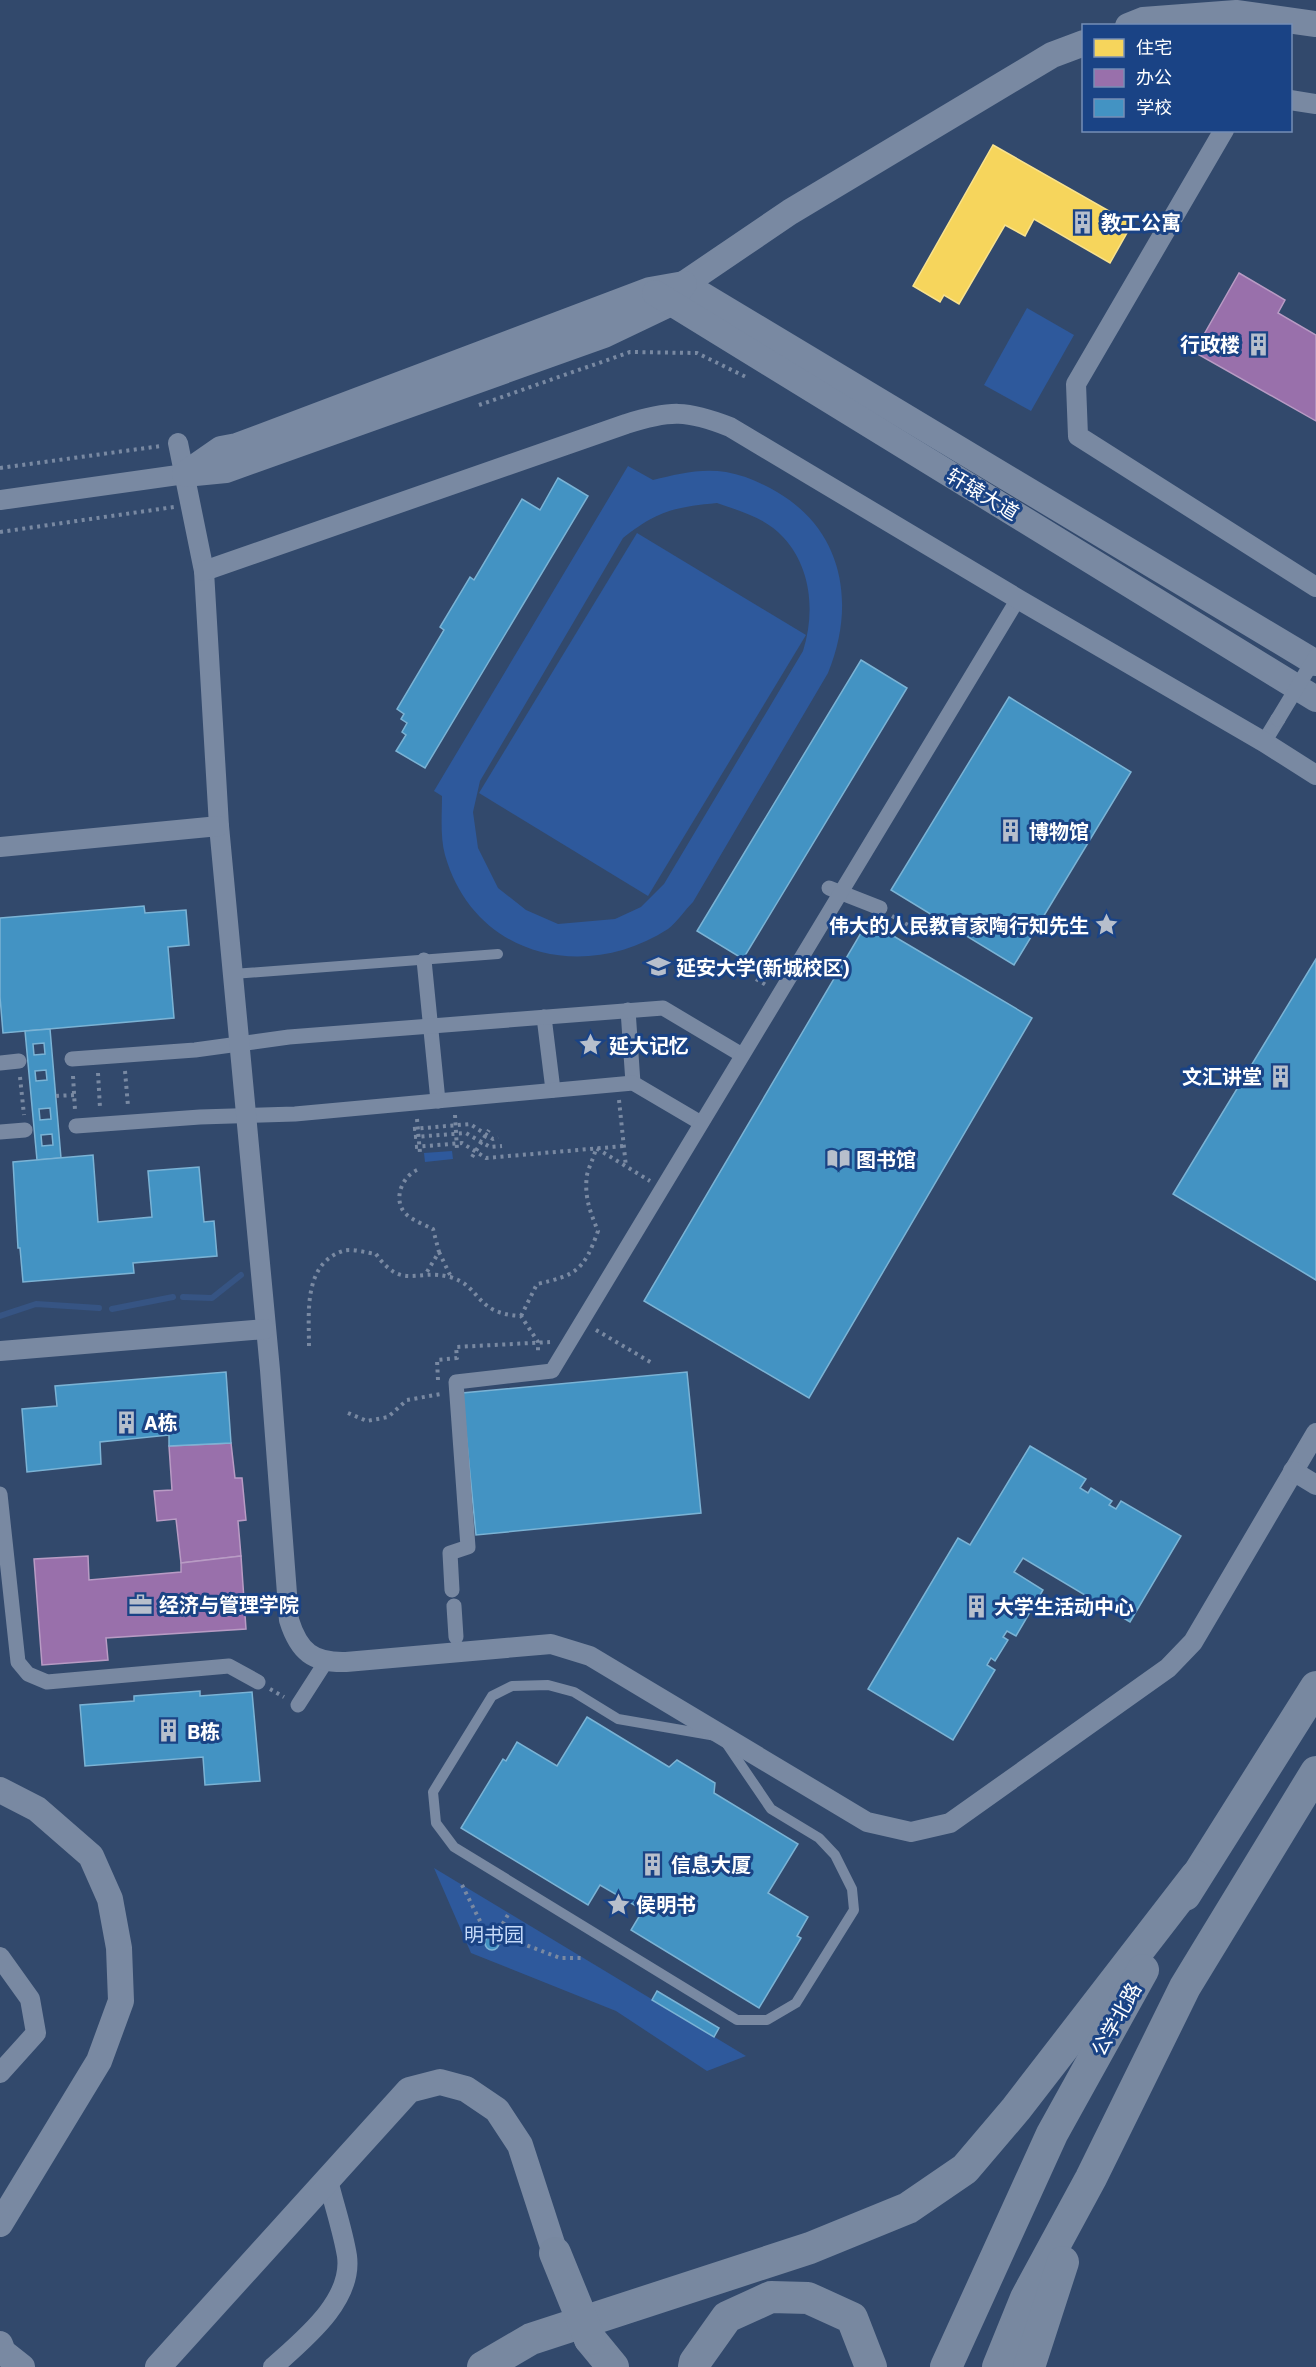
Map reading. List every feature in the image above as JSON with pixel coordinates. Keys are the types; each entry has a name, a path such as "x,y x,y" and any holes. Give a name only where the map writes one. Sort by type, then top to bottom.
{"main road":[{"name":"公学北路","path":"946,2367 1052,2134 1196,1876 1316,1688"},
{"path":"998,2367 1026,2298 1091,2178 1185,1987 1316,1772"},
{"path":"483,2367 531,2339 810,2248 908,2208 965,2169 1016,2109 1196,1876"},
{"path":"1029,2367 1091,2178"},
{"path":"555,2253 595,2353 613,2367"},
{"path":"694,2367 695,2362 728,2317 771,2296 808,2298 852,2318 871,2367"}],"street":[{"path":"1133,24 1143,20 1236,13 1316,24"},
{"path":"0,500 226,470 604,335 790,212 1052,55 1082,43"},
{"path":"1292,100 1316,104"},
{"path":"1223,132 1076,384 1078,436 1316,587"},
{"name":"轩辕大道","path":"684,284 1316,663"},
{"name":"轩辕大道","path":"659,297 1316,699"},
{"path":"204,571 661,413 698,415 730,427 1018,599 1264,742 1316,775"},
{"path":"178,443 204,571 219,826 289,1620 294,1637 306,1652 325,1663 551,1644 590,1656 867,1822 911,1832 950,1823 1168,1668 1193,1642 1316,1433"},
{"path":"452,1590 450,1553 468,1547 456,1382 552,1371 742,1055 835,890 1018,599"},
{"path":"1264,742 1316,656"},
{"path":"0,847 219,826"},
{"path":"835,890 880,908"},
{"path":"424,960 438,1101"},
{"path":"72,1059 239,1044 289,1037 663,1008 742,1055"},
{"path":"626,1084 628,1010"},
{"path":"544,1017 553,1090"},
{"path":"0,1063 19,1061"},
{"path":"76,1126 295,1114 626,1084 701,1123"},
{"path":"0,1132 25,1130"},
{"path":"0,1351 265,1329"},
{"path":"1293,1471 1316,1485"},
{"path":"0,1494 2,1546 18,1662 28,1674 46,1682 229,1666 258,1682"},
{"path":"454,1606 456,1637"},
{"path":"298,1705 325,1663"},
{"path":"0,1790 37,1809 91,1856 110,1899 119,1948 121,2001 99,2061 0,2224"},
{"path":"0,1957 30,1999 36,2033 0,2073"},
{"path":"158,2367 409,2090 440,2082 466,2089 497,2110 520,2145 555,2253"},
{"path":"273,2367 339,2300 346,2281 347,2257 328,2180"},
{"path":"0,2344 3,2352 22,2367"}],"lane":[{"path":"232,974 498,954"},
{"path":"548,1685 574,1692 618,1719 722,1737 771,1809 819,1838 834,1855 852,1890 854,1910 796,2004 767,2020 736,2020 454,1847 436,1823 433,1792 492,1696 512,1686 548,1685"}],"path":[{"path":"476,406 630,352 697,352 758,384"},
{"path":"0,468 178,443"},
{"path":"0,532 192,505"},
{"path":"880,908 930,938"},
{"path":"756,979 771,988"},
{"path":"124,1055 129,1122"},
{"path":"97,1057 101,1124"},
{"path":"72,1059 76,1126"},
{"path":"19,1061 25,1130"},
{"path":"626,1084 624,1146 626,1167"},
{"path":"56,1096 74,1095"},
{"path":"455,1119 457,1150"},
{"path":"417,1121 416,1137 420,1153"},
{"path":"416,1129 470,1124 488,1132 493,1139 498,1137"},
{"path":"472,1157 488,1132"},
{"path":"416,1137 466,1133 490,1147 502,1146"},
{"path":"417,1147 462,1143 486,1158 624,1146"},
{"path":"596,1148 661,1188"},
{"path":"521,1316 537,1284 565,1278 588,1259 598,1231 587,1204 587,1173 594,1162 596,1148"},
{"path":"417,1170 411,1173 400,1187 400,1202 405,1214 433,1229 439,1252 452,1277 472,1291 483,1305 501,1315 521,1316"},
{"path":"309,1346 309,1292 327,1261 345,1250 376,1254 385,1267 405,1278 425,1275 452,1277"},
{"path":"425,1275 439,1252"},
{"path":"521,1316 538,1342 538,1351"},
{"path":"610,1338 652,1363"},
{"path":"439,1402 437,1359 457,1358 456,1347 551,1342"},
{"path":"348,1413 368,1421 388,1417 407,1400 440,1395"},
{"path":"258,1682 298,1705"},
{"path":"462,1885 488,1937"},
{"path":"495,1937 509,1914"},
{"path":"498,1943 518,1942 560,1958 584,1958"}],"green space":[{"path":"1027,308 1074,335 1031,411 984,385"},
{"path":"628,466 653,480 698,471 717,471 739,475 777,492 800,508 817,527 830,548 838,572 842,596 837,647 828,673 693,902 668,929 635,946 602,955 568,956 536,951 506,937 480,917 459,890 443,848 442,796 434,791","holes":["717,503 769,525 793,549 805,577 810,606 803,651 664,884 641,907 615,919 558,924 526,910 498,888 478,848 473,812 480,781 623,538 646,522 667,512 689,506"]},
{"path":"637,533 806,635 648,896 479,793"},
{"path":"452,1151 453,1159 425,1162 424,1153"},
{"name":"明书园","path":"434,1868 746,2056 707,2071 616,2011 471,1953"}],"building: 住宅":[{"name":"教工公寓","path":"993,145 1132,224 1110,263 1034,219 1025,236 1005,225 959,304 944,295 940,302 913,286"}],"building: 办公":[{"name":"行政楼","path":"1239,273 1285,300 1278,313 1316,335 1316,421 1194,352"},
{"path":"231,1443 235,1478 242,1478 246,1520 238,1521 241,1556 181,1563 176,1519 157,1521 154,1491 172,1490 169,1446"},
{"name":"经济与管理学院","path":"88,1556 89,1580 181,1572 181,1563 241,1556 246,1629 106,1638 108,1660 42,1665 34,1559"}],"building: 学校":[{"path":"558,478 588,496 425,768 396,751 406,735 402,732 407,723 401,719 404,714 397,709 444,630 440,627 470,577 474,580 522,499 540,510"},
{"path":"861,660 907,688 743,959 697,931"},
{"name":"博物馆","path":"1009,697 1131,772 1014,965 891,890"},
{"path":"144,906 145,913 186,910 189,945 168,947 174,1018 3,1033 0,997 0,918"},
{"name":"图书馆","path":"868,921 1032,1018 809,1398 644,1301"},
{"name":"文汇讲堂","path":"1316,959 1316,1280 1173,1194"},
{"path":"50,1029 61,1158 37,1160 25,1031","holes":["44,1043 45,1054 34,1055 33,1044","46,1070 47,1080 36,1081 35,1071","50,1108 51,1119 40,1120 39,1109","52,1134 53,1145 42,1146 41,1135"]},
{"path":"93,1155 98,1222 152,1217 148,1171 199,1167 204,1222 214,1221 217,1256 133,1263 134,1273 23,1282 20,1248 18,1248 13,1162"},
{"name":"A栋","path":"226,1372 231,1443 169,1446 169,1435 100,1442 101,1464 27,1472 22,1409 57,1406 55,1386"},
{"path":"687,1372 701,1513 476,1535 462,1393"},
{"name":"大学生活动中心","path":"1030,1446 1086,1479 1080,1488 1088,1493 1091,1488 1112,1501 1109,1505 1116,1509 1121,1501 1181,1536 1130,1622 1023,1558 1014,1572 1043,1590 1016,1636 1007,1631 1003,1637 1008,1640 995,1661 991,1658 987,1665 995,1670 953,1740 868,1689 958,1538 970,1545"},
{"name":"B栋","path":"200,1691 200,1696 252,1692 260,1781 205,1785 203,1757 85,1766 80,1705 134,1701 134,1696"},
{"name":"信息大厦","path":"587,1717 669,1767 677,1760 715,1783 714,1793 798,1844 768,1893 808,1917 797,1936 801,1938 759,2008 631,1930 643,1910 600,1885 588,1905 461,1828 503,1759 506,1761 517,1742 557,1766"},
{"path":"492,1936 497,1938 499,1943 497,1948 492,1950 487,1948 485,1943 487,1938"},
{"path":"657,1991 719,2028 714,2037 652,2000"}],"waterway":[{"path":"183,1297 212,1298 241,1275"},
{"path":"112,1309 173,1297"},
{"path":"0,1316 36,1304 99,1308"}],"place":[{"name":"教工公寓","path":"1083,222"},
{"name":"行政楼","path":"1258,344"},
{"name":"博物馆","path":"1011,831"},
{"name":"伟大的人民教育家陶行知先生","path":"1107,925"},
{"name":"延安大学(新城校区)","path":"658,967"},
{"name":"延大记忆","path":"591,1045"},
{"name":"文汇讲堂","path":"1280,1076"},
{"name":"图书馆","path":"838,1159"},
{"name":"A栋","path":"126,1422"},
{"name":"经济与管理学院","path":"141,1604"},
{"name":"大学生活动中心","path":"976,1606"},
{"name":"B栋","path":"169,1731"},
{"name":"信息大厦","path":"653,1864"},
{"name":"侯明书","path":"618,1904"}]}
